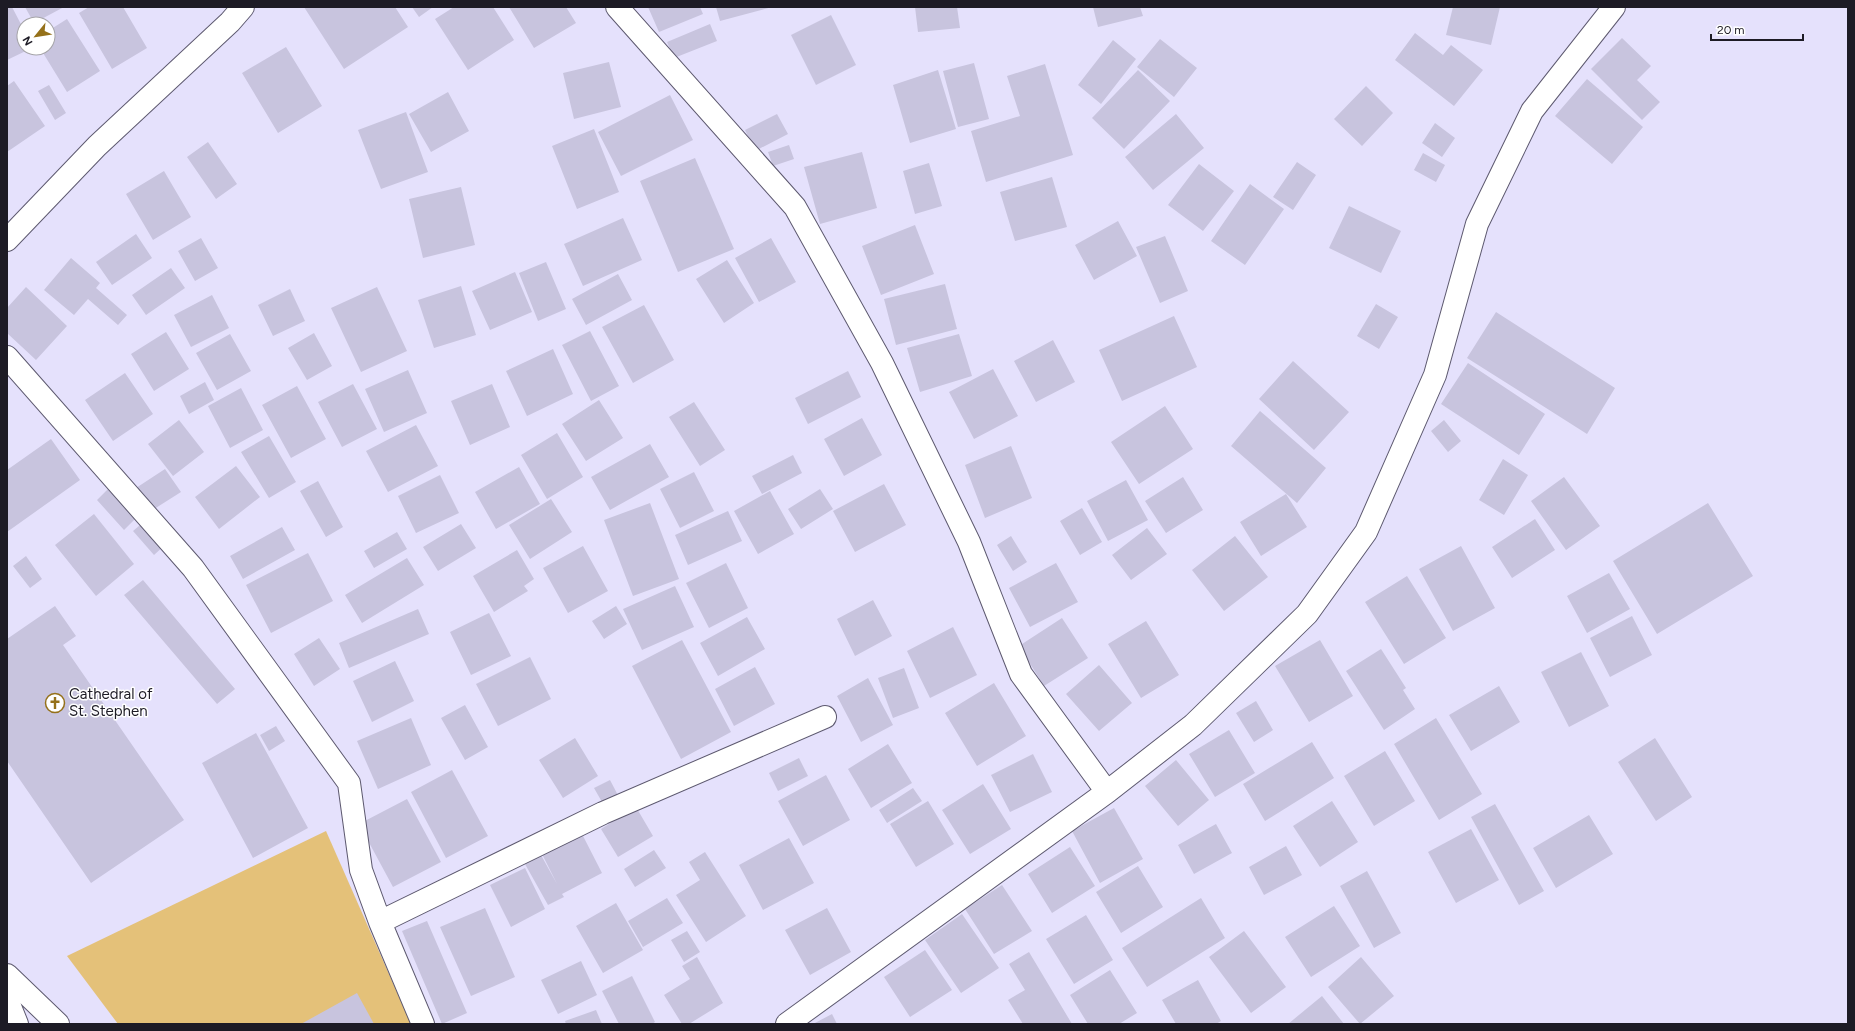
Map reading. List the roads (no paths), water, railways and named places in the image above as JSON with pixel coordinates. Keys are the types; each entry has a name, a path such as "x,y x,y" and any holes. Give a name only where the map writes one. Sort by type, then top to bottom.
{"street":[{"path":"617,7 795,207 900,398 969,542 1021,674 1107,792"},
{"path":"787,1024 1107,792 1193,725 1307,614 1366,532 1435,375 1477,224 1532,111 1614,7"},
{"path":"7,240 97,146 230,12"},
{"path":"7,357 193,568 349,783 361,870 380,922 423,1024"},
{"path":"380,922 602,813 825,717"},
{"path":"7,975 58,1024"},
{"path":"7,999 17,1024"}],"place":[{"name":"Cathedral of St. Stephen","path":"55,703"}]}
